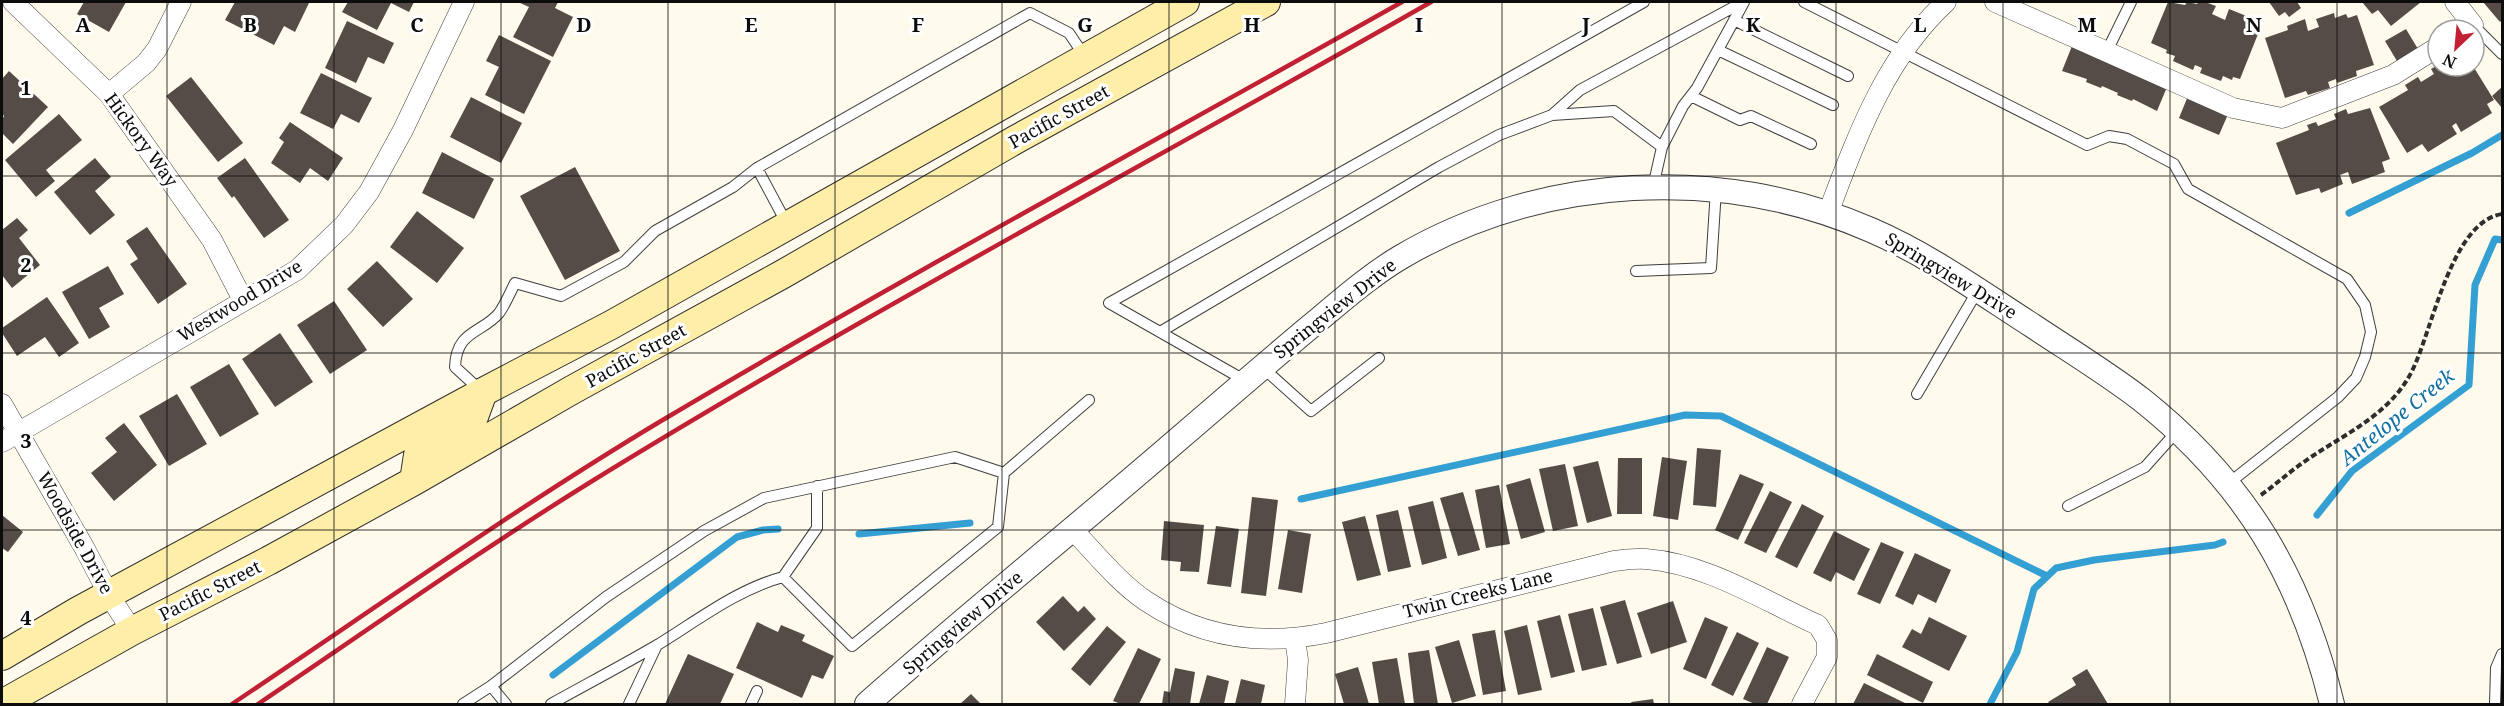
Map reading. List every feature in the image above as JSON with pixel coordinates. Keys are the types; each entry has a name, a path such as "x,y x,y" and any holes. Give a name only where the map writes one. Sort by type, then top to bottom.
{"main road":[{"path":"2,656 109,595 611,325 1185,2"},
{"name":"Pacific Street","path":"2,705 132,631 268,561 414,481 572,390 1266,2"},
{"path":"1085,57 1112,67 1151,46 1178,51"},
{"path":"1015,141 1017,124 1078,87 1085,57"},
{"path":"788,225 797,234 806,237 815,236 859,216 883,217"},
{"path":"483,392 494,402 502,405 509,404 546,386 559,386 572,390"},
{"path":"414,481 418,455 472,422 483,392"}],"street":[{"name":"Hickory Way","path":"12,2 109,94 212,240 243,300"},
{"path":"109,94 147,63 158,49 181,2"},
{"name":"Westwood Drive","path":"10,437 297,270 345,225 369,192 403,130 464,2"},
{"path":"1828,213 1858,135 1895,62 1928,19 1947,2"},
{"path":"1995,2 2233,108 2282,118 2393,75 2426,54"},
{"path":"2455,2 2464,18"},
{"name":"Springview Drive","path":"867,705 1254,374 1366,282 1401,257 1509,210 1555,197 1653,187 1716,188 1785,200 1828,213 1904,245 1978,290 2111,377 2178,430 2229,483 2246,506 2294,588 2311,631 2332,705"},
{"name":"Woodside Drive","path":"2,404 10,437 85,549 109,595 132,631"},
{"name":"Twin Creeks Lane","path":"1073,530 1118,577 1144,600 1172,616 1201,628 1261,640 1295,639 1614,561 1645,559 1681,564 1718,577 1818,625 1827,640 1827,657 1802,705"},
{"path":"1295,639 1298,660 1295,705"}],"lane":[{"path":"1379,358 1311,411 1254,374 1160,332 1109,303 1644,2"},
{"path":"1552,115 1580,90 1743,2"},
{"path":"1653,187 1662,147 1743,2"},
{"path":"1804,2 2086,145 2109,136 2127,139 2174,164 2188,189 2347,279 2365,305 2371,332 2365,357 2356,378 2338,397 2229,483"},
{"path":"2107,51 2131,2"},
{"path":"483,392 455,367 455,358 468,334 498,315 515,283 561,296 624,262 655,231 733,187 757,168 1030,14 1069,33 1085,57"},
{"path":"1734,20 1848,76"},
{"path":"2486,41 2502,54"},
{"path":"1718,50 1833,105"},
{"path":"1691,96 1740,120 1751,116 1811,144"},
{"path":"1160,332 1439,166 1499,135 1552,115 1614,111 1662,147"},
{"path":"757,168 788,225"},
{"path":"1636,272 1711,268 1716,188"},
{"path":"1917,394 1978,290"},
{"path":"783,577 852,646 998,527 1004,473 1089,400"},
{"path":"2068,506 2145,467 2178,430"},
{"path":"463,705 606,597 704,531 764,498 955,457 1004,473"},
{"path":"551,705 724,604 766,582 783,577 817,528 817,486"},
{"path":"629,705 657,645"},
{"path":"2495,705 2496,668 2502,654"},
{"path":"491,686 506,705"},
{"path":"751,705 757,691"}],"path":[{"path":"2246,506 2302,463 2362,426 2391,402 2412,372 2448,274 2464,242 2492,216 2502,214"}],"building":[{"path":"84,2 126,2 109,32 77,14"},
{"path":"235,2 309,3 295,32 284,26 274,45 225,20"},
{"path":"348,2 414,2 409,12 391,3 377,30 342,12"},
{"path":"518,2 558,2 555,8 573,17 553,57 513,37 529,7"},
{"path":"2168,2 2185,5 2187,2 2197,4 2205,2 2216,6 2212,14 2225,20 2229,9 2254,19 2250,30 2258,34 2240,79 2233,77 2232,80 2223,76 2221,81 2200,73 2202,68 2195,65 2193,70 2173,61 2175,56 2151,43"},
{"path":"2269,2 2297,2 2301,8 2289,17 2285,12 2279,16"},
{"path":"2362,2 2421,2 2391,26 2378,10 2372,14"},
{"path":"2483,2 2502,2 2500,22"},
{"path":"2334,13 2335,18 2346,14 2348,18 2357,15 2374,65 2356,71 2357,76 2337,83 2336,79 2328,82 2330,88 2308,95 2306,91 2285,98 2265,38 2288,30 2287,26 2305,19 2308,31 2319,27 2316,19"},
{"path":"347,21 394,43 384,64 368,57 356,83 325,68"},
{"path":"2406,29 2418,49 2397,61 2385,41"},
{"path":"499,35 551,61 524,114 485,95 499,67 486,61"},
{"path":"2072,46 2167,87 2157,111 2133,99 2132,101 2117,95 2118,93 2102,86 2101,88 2086,82 2087,79 2062,71"},
{"path":"9,71 48,107 13,144 2,133 4,116 2,114 2,79"},
{"path":"321,73 372,98 359,123 341,114 333,129 300,113"},
{"path":"191,77 243,143 218,162 166,96"},
{"path":"2418,77 2421,82 2428,78 2480,78 2494,100 2487,104 2492,113 2461,132 2456,123 2452,126 2457,134 2428,152 2422,144 2407,153 2379,107 2408,90 2405,85"},
{"path":"2502,87 2502,108 2492,96"},
{"path":"2188,96 2229,112 2219,135 2179,118"},
{"path":"471,97 522,123 501,163 450,137"},
{"path":"2370,108 2390,159 2382,162 2385,172 2352,184 2348,172 2340,175 2343,184 2321,193 2319,188 2296,195 2276,143 2309,130 2307,125 2316,122 2318,126 2336,119 2334,114 2346,109 2348,114"},
{"path":"59,114 82,140 46,170 55,181 36,197 5,160"},
{"path":"290,122 343,158 328,181 310,168 300,183 271,163 284,142 279,138"},
{"path":"442,152 494,179 474,219 422,193"},
{"path":"95,158 111,177 95,191 115,215 90,235 54,192"},
{"path":"245,158 289,220 264,238 234,196 232,198 217,178"},
{"path":"575,167 620,251 565,280 520,196"},
{"path":"417,211 464,248 437,283 390,247"},
{"path":"17,218 28,230 19,238 40,265 12,288 2,275 2,230"},
{"path":"147,227 187,284 158,304 130,264 138,259 126,241"},
{"path":"377,261 413,299 383,327 347,289"},
{"path":"108,266 124,294 99,308 110,327 89,339 62,292"},
{"path":"47,297 79,343 59,357 45,337 17,356 2,333 2,328"},
{"path":"334,301 367,350 330,374 297,325"},
{"path":"280,333 313,382 275,407 242,359"},
{"path":"229,364 259,414 220,437 190,387"},
{"path":"177,394 207,444 169,466 139,416"},
{"path":"124,423 157,465 114,501 91,473 117,452 105,438"},
{"path":"1697,448 1721,450 1716,507 1693,505"},
{"path":"1662,457 1687,461 1678,520 1653,516"},
{"path":"1618,458 1642,458 1642,514 1617,514"},
{"path":"1598,461 1612,516 1587,523 1573,467"},
{"path":"1565,464 1578,526 1553,531 1539,469"},
{"path":"1740,474 1764,484 1738,540 1715,530"},
{"path":"1530,478 1545,532 1521,539 1506,485"},
{"path":"1499,485 1510,544 1486,548 1475,490"},
{"path":"1770,491 1792,502 1766,553 1744,543"},
{"path":"1463,492 1480,550 1458,556 1440,498"},
{"path":"1252,497 1278,500 1266,596 1241,593"},
{"path":"1433,501 1447,558 1422,565 1408,507"},
{"path":"1802,504 1824,516 1797,568 1775,557"},
{"path":"1398,510 1411,567 1388,572 1376,515"},
{"path":"2,515 23,532 8,552 2,548"},
{"path":"1365,516 1381,575 1357,581 1342,522"},
{"path":"1164,521 1204,525 1199,572 1180,571 1181,562 1161,560"},
{"path":"1216,526 1239,529 1231,587 1207,584"},
{"path":"1288,530 1311,534 1302,593 1278,589"},
{"path":"1834,531 1870,549 1854,581 1836,572 1831,582 1813,573"},
{"path":"1881,542 1904,552 1880,604 1857,594"},
{"path":"1915,553 1951,570 1936,603 1918,594 1913,605 1895,596"},
{"path":"1063,596 1078,612 1084,606 1096,619 1064,651 1036,622"},
{"path":"1625,600 1642,657 1617,664 1600,607"},
{"path":"1673,601 1687,642 1651,654 1637,613"},
{"path":"1593,608 1607,665 1582,671 1568,614"},
{"path":"1560,615 1575,672 1551,678 1537,621"},
{"path":"1705,617 1728,627 1706,679 1683,669"},
{"path":"1929,617 1967,636 1949,671 1902,647 1912,629 1921,634"},
{"path":"757,622 778,632 781,625 805,635 802,641 834,656 823,679 812,675 802,698 736,668"},
{"path":"1527,625 1542,690 1518,695 1504,631"},
{"path":"1107,626 1126,642 1090,686 1071,669"},
{"path":"1495,630 1506,691 1483,695 1472,634"},
{"path":"1737,632 1759,643 1733,696 1711,685"},
{"path":"1459,640 1476,696 1452,703 1435,647"},
{"path":"1767,647 1789,657 1767,704 1755,704 1743,699"},
{"path":"1138,648 1161,659 1139,704 1121,704 1113,701"},
{"path":"1429,650 1438,704 1414,704 1408,653"},
{"path":"688,654 734,674 720,704 665,704"},
{"path":"1877,654 1933,682 1923,703 1867,675"},
{"path":"1397,658 1405,704 1379,704 1372,662"},
{"path":"1358,667 1369,704 1344,704 1335,674"},
{"path":"1175,668 1195,672 1190,704 1162,704 1164,691 1170,692"},
{"path":"2087,669 2108,704 2050,704 2048,702 2076,685 2072,678"},
{"path":"1207,675 1229,681 1224,704 1199,704"},
{"path":"1241,679 1265,685 1261,704 1235,704"},
{"path":"1864,683 1907,704 1853,704"},
{"path":"971,694 981,704 960,704"},
{"path":"1653,699 1654,704 1632,704 1631,702"}],"waterway":[{"path":"2349,213 2472,153 2502,135"},
{"name":"Antelope Creek","path":"2317,515 2352,471 2469,385 2475,285 2495,239 2502,240"},
{"path":"1301,499 1685,415 1721,416 2047,576"},
{"path":"859,534 970,523"},
{"path":"553,675 737,537 763,530 778,529"},
{"name":"Antelope Creek","path":"1990,704 2017,652 2034,589 2056,568 2094,560 2215,545 2223,542"}],"railway":[{"path":"232,704 498,524 661,421 938,261 1402,2"},
{"path":"258,704 505,537 693,420 903,298 1431,2"}]}
